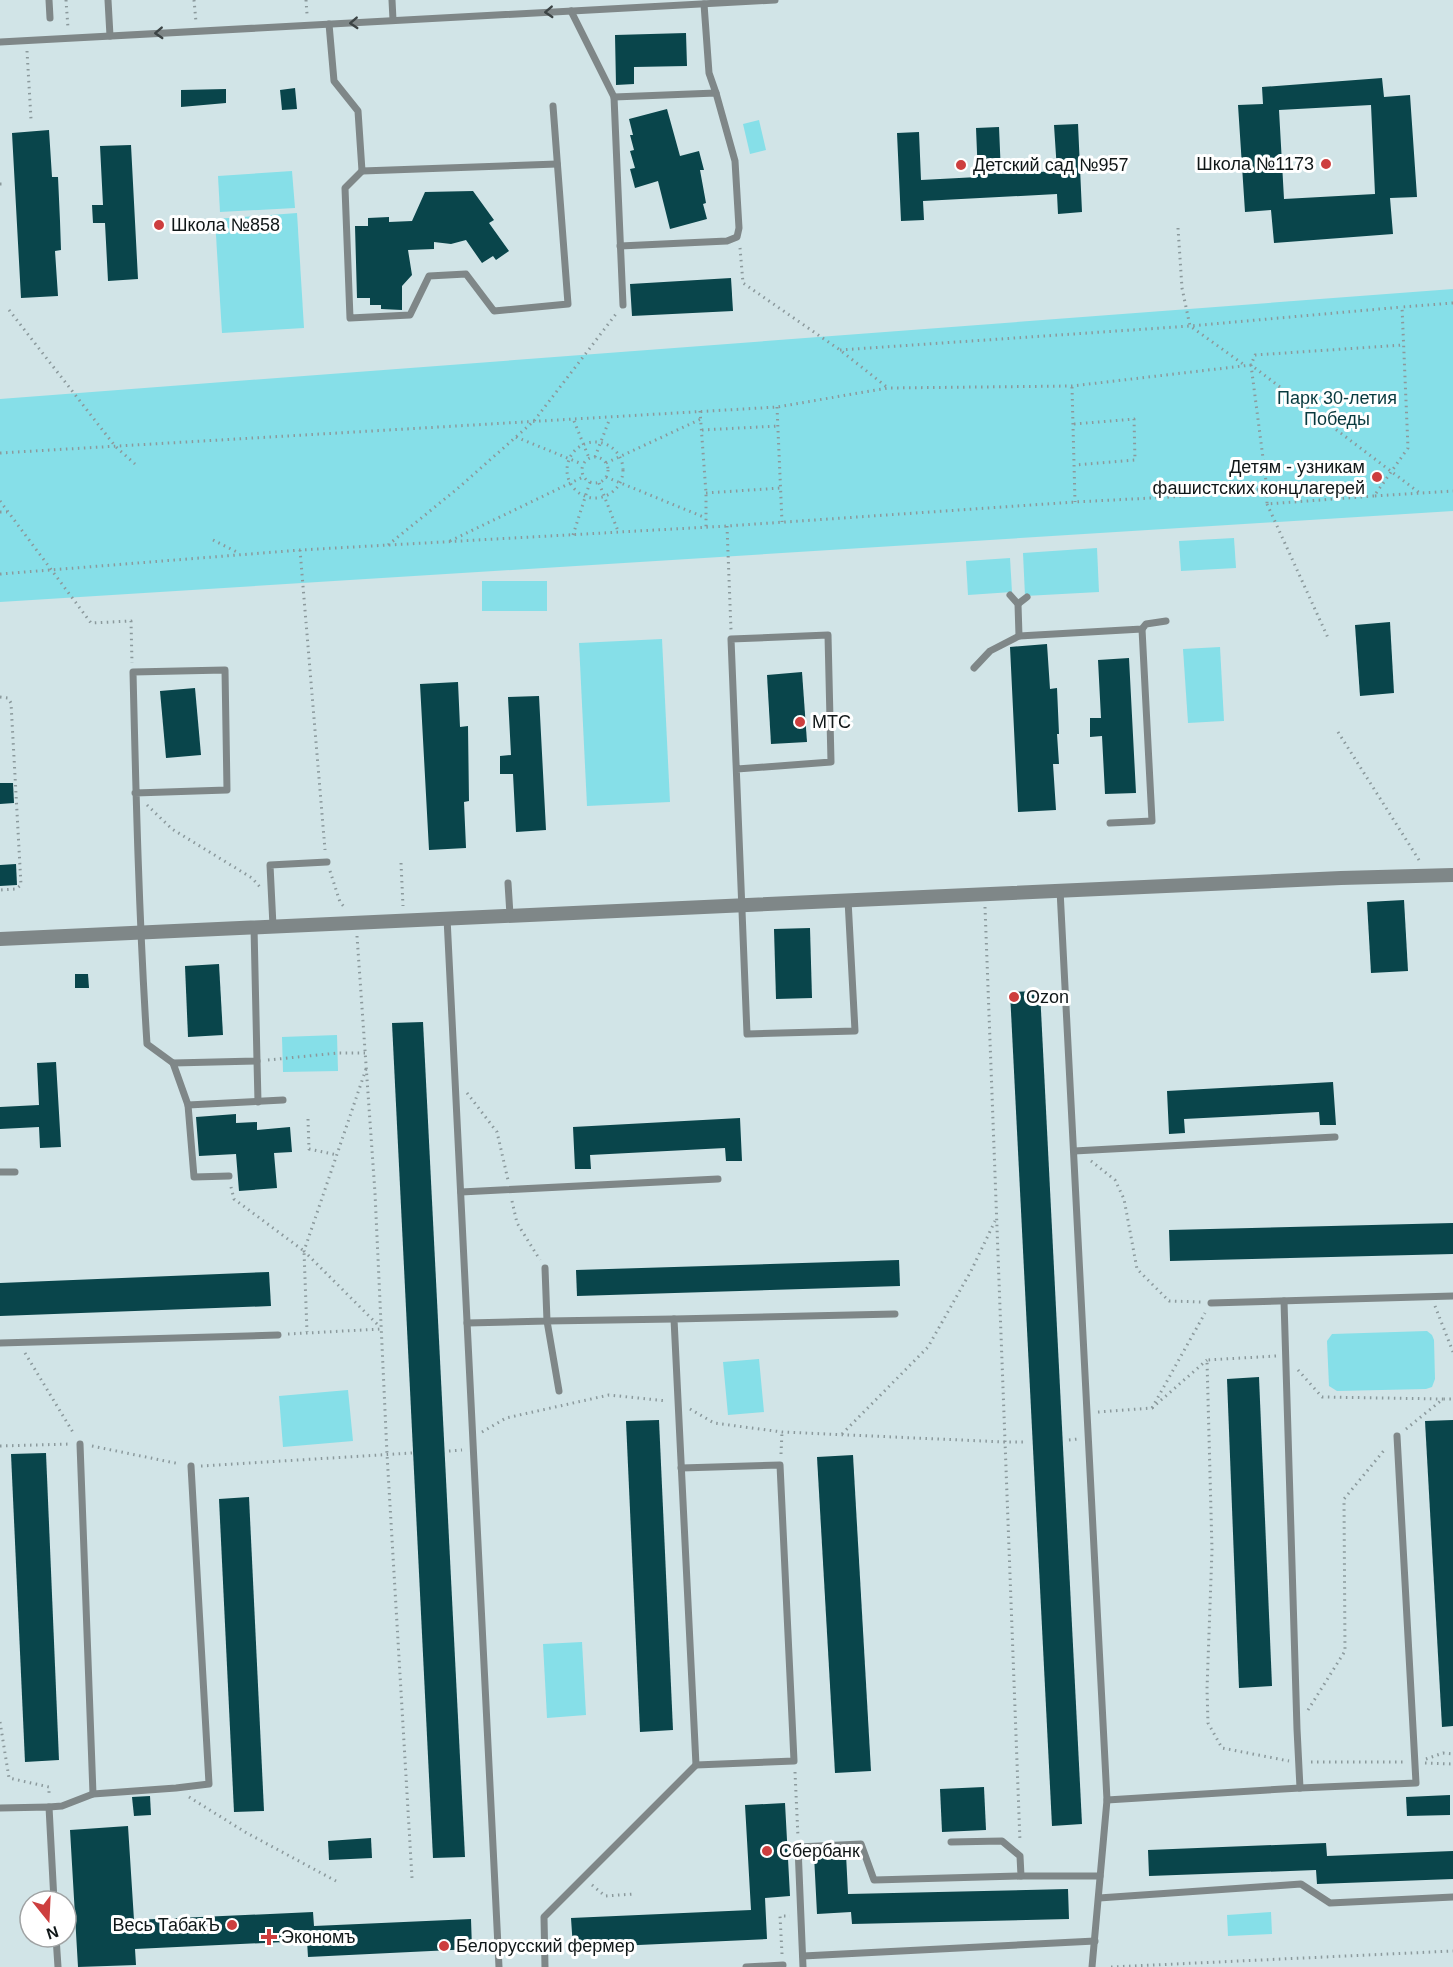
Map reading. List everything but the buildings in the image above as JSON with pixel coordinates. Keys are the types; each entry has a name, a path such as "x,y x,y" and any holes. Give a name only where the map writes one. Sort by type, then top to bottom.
{"street":[{"path":"0,939 1353,877 1453,875"}],"lane":[{"path":"49,0 50,18"},
{"path":"108,0 110,36"},
{"path":"392,0 393,21"},
{"path":"0,42 775,0"},
{"path":"620,246 728,241 737,237 740,228 735,161 709,73 704,4"},
{"path":"571,11 614,97 623,305"},
{"path":"329,24 334,81 358,111 362,171"},
{"path":"614,97 716,93"},
{"path":"553,106 567,304 494,311 466,274 429,276 410,315 350,318 345,188 362,171 557,164"},
{"path":"1010,595 1018,604 1019,636"},
{"path":"1018,604 1027,597"},
{"path":"1110,823 1152,821 1142,629 1146,624 1166,621"},
{"path":"974,668 990,651 1019,636 1142,629"},
{"path":"736,769 831,762 828,635 731,639 736,769 747,1034 855,1032 848,900"},
{"path":"135,793 227,790 225,670 133,672 135,793 140,932 147,1044 173,1063 188,1105 194,1177 229,1176"},
{"path":"273,926 270,865 327,862"},
{"path":"508,883 510,915"},
{"path":"1060,890 1107,1800 1092,1967"},
{"path":"447,918 499,1967"},
{"path":"254,927 258,1102"},
{"path":"173,1063 257,1061"},
{"path":"188,1105 283,1100"},
{"path":"1074,1151 1335,1137"},
{"path":"0,1172 15,1172"},
{"path":"461,1192 718,1179"},
{"path":"545,1268 547,1321 559,1391"},
{"path":"1211,1303 1453,1296"},
{"path":"1284,1301 1284,1356 1300,1788"},
{"path":"467,1323 895,1314"},
{"path":"675,1319 696,1765"},
{"path":"0,1343 278,1335"},
{"path":"1107,1800 1416,1783 1397,1436"},
{"path":"80,1444 93,1794"},
{"path":"545,1967 544,1917 696,1765 794,1761 780,1465 681,1468"},
{"path":"0,1808 62,1806 93,1794 209,1784 191,1466"},
{"path":"49,1807 53,1889"},
{"path":"951,1842 1002,1841 1020,1856 1021,1876"},
{"path":"803,1967 798,1847 861,1844 874,1880 1100,1876"},
{"path":"1099,1898 1301,1884 1330,1903 1453,1897 1453,1905"},
{"path":"803,1956 1095,1941"},
{"path":"57,1949 58,1967"},
{"path":"746,1967 783,1965"}],"path":[{"path":"66,0 69,38"},
{"path":"194,0 196,31"},
{"path":"26,40 31,119"},
{"path":"1178,228 1182,288 1191,326 1245,365"},
{"path":"737,237 741,251 743,283 840,350 888,388"},
{"path":"840,350 1191,326 1453,303"},
{"path":"387,546 457,489 534,421 623,305"},
{"path":"1374,496 1408,448 1402,307"},
{"path":"9,310 115,446 135,465"},
{"path":"1329,640 1267,504 1251,365 1255,355 1403,345"},
{"path":"0,453 777,407 888,388 1072,386 1251,365 1421,494"},
{"path":"1072,386 1075,502"},
{"path":"777,407 782,522"},
{"path":"700,411 706,527"},
{"path":"595,457 610,418"},
{"path":"606,463 701,419"},
{"path":"574,420 589,458"},
{"path":"1074,424 1134,420 1136,460 1075,465"},
{"path":"702,430 778,426"},
{"path":"516,437 582,464"},
{"path":"600,442 610,445 621,457 624,472 621,483 612,493 597,498 585,496 575,489 567,475 569,459 573,452 583,444 600,442"},
{"path":"595,457 599,457 606,463 608,472 599,483 590,482 583,477 581,468 589,458 595,457"},
{"path":"446,543 583,477"},
{"path":"606,477 706,518"},
{"path":"572,535 590,482"},
{"path":"599,483 618,531"},
{"path":"706,493 781,488"},
{"path":"0,574 240,554 727,526 1267,489"},
{"path":"1267,504 1453,491"},
{"path":"0,501 91,622 130,621 133,672"},
{"path":"0,512 7,512"},
{"path":"727,526 731,639"},
{"path":"213,540 240,554"},
{"path":"300,550 327,862 340,902 356,922 367,1066 412,1878"},
{"path":"0,697 8,698 11,703 21,885 16,889 0,890"},
{"path":"1338,732 1427,876"},
{"path":"135,793 172,829 252,878 271,899"},
{"path":"401,863 403,911"},
{"path":"985,894 1020,1856"},
{"path":"257,1061 338,1053 365,1053"},
{"path":"307,1332 304,1251 367,1066"},
{"path":"455,1077 497,1132 509,1189"},
{"path":"308,1119 309,1149 337,1155"},
{"path":"1074,1151 1083,1153 1115,1180 1124,1199 1137,1269 1169,1301 1211,1303 1152,1408"},
{"path":"229,1176 234,1199 304,1251 381,1329"},
{"path":"512,1200 517,1223 545,1268"},
{"path":"842,1434 928,1347 971,1271 997,1218"},
{"path":"1432,1297 1453,1352"},
{"path":"278,1335 381,1329"},
{"path":"19,1342 80,1444"},
{"path":"1088,1413 1152,1408 1207,1360 1284,1356 1322,1397 1453,1399"},
{"path":"1207,1360 1212,1550 1208,1723 1222,1748 1298,1762 1453,1764"},
{"path":"473,1438 506,1418 609,1395 678,1402 714,1423 782,1432 1026,1442"},
{"path":"1297,1729 1345,1651 1344,1499 1397,1436 1443,1399"},
{"path":"780,1465 782,1432"},
{"path":"0,1446 80,1444 191,1466 412,1453"},
{"path":"0,1722 9,1778 49,1787 49,1807"},
{"path":"1415,1762 1443,1753 1453,1754"},
{"path":"794,1761 798,1847"},
{"path":"176,1788 245,1832 336,1881"},
{"path":"584,1877 605,1896 634,1894"},
{"path":"780,1916 783,1965"},
{"path":"1111,1967 1453,1952"}],"green space":[{"path":"759,120 766,150 750,154 743,124"},
{"path":"292,171 295,208 220,212 218,176"},
{"path":"297,213 304,328 222,333 215,219"},
{"name":"Парк 30-летия Победы","path":"1453,289 1453,511 0,602 0,399"},
{"path":"1234,538 1236,568 1181,571 1179,541"},
{"path":"1097,548 1099,592 1025,596 1023,553"},
{"path":"1010,558 1012,592 968,595 966,561"},
{"path":"482,581 547,581 547,611 482,611"},
{"path":"662,639 670,802 587,806 579,643"},
{"path":"1220,647 1224,721 1188,723 1183,649"},
{"path":"337,1035 338,1071 283,1072 282,1037"},
{"path":"1427,1331 1434,1340 1435,1379 1432,1387 1337,1391 1329,1386 1327,1341 1332,1334"},
{"path":"759,1359 764,1412 728,1415 723,1362"},
{"path":"348,1390 353,1441 283,1447 279,1396"},
{"path":"582,1642 586,1715 547,1718 543,1644"},
{"path":"1271,1912 1272,1934 1228,1936 1227,1915"}],"place":[{"name":"Школа №1173","path":"1326,164"},
{"name":"Детский сад №957","path":"961,165"},
{"name":"Школа №858","path":"159,225"},
{"name":"Детям - узникам фашистских концлагерей","path":"1377,477"},
{"name":"МТС","path":"800,722"},
{"name":"Ozon","path":"1014,997"},
{"name":"Сбербанк","path":"767,1851"},
{"name":"Весь ТабакЪ","path":"232,1925"},
{"name":"Экономъ","path":"269,1937"},
{"name":"Белорусский фермер","path":"444,1946"}]}
